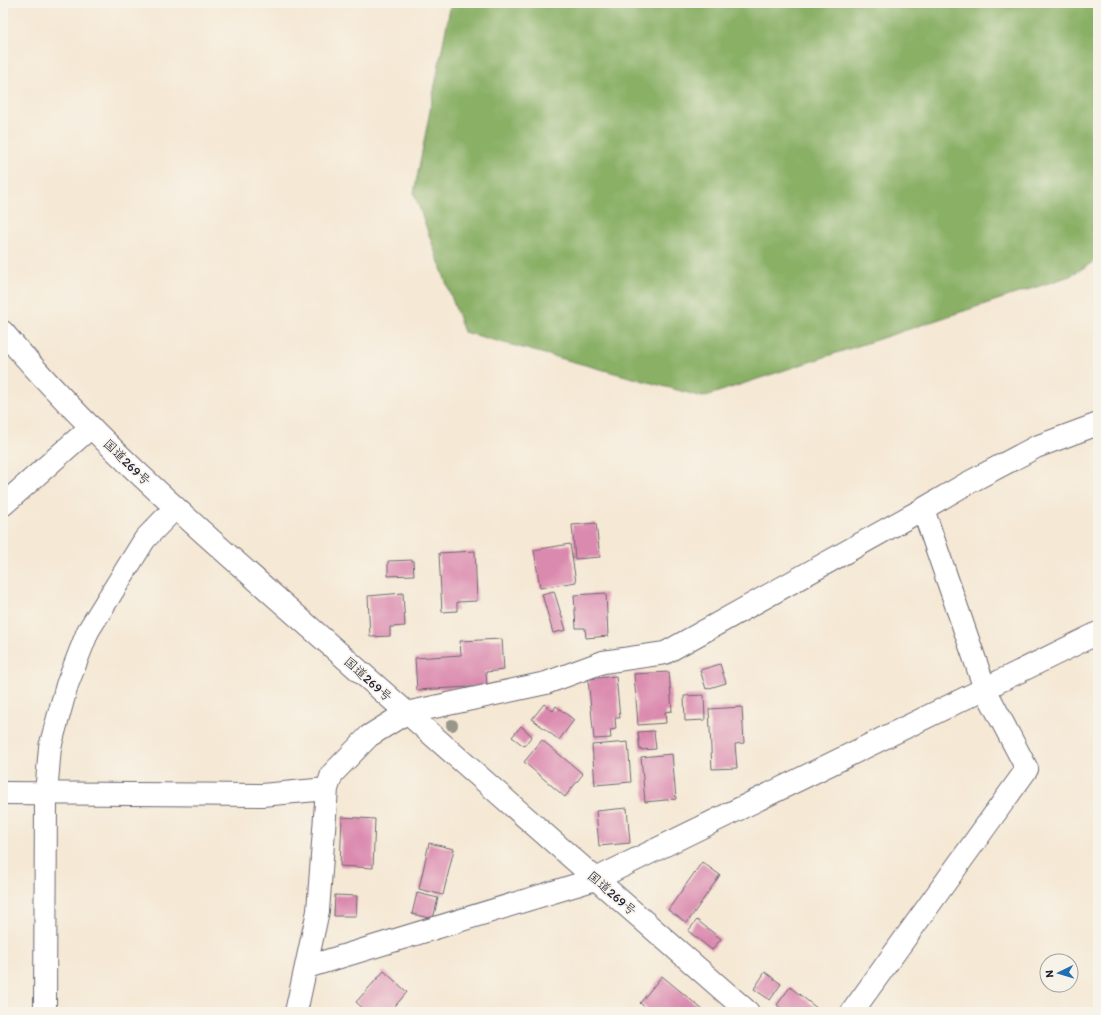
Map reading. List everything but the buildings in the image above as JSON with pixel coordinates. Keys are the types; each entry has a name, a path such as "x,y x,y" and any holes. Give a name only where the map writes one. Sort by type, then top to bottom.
{"main road":[{"name":"国道269号","path":"3,332 91,427 175,508 406,713 748,1012"},
{"path":"296,1012 318,911 327,789 332,774 369,736 406,713 546,683 603,662 665,653 924,509 966,484 1036,447 1098,424"},
{"path":"3,505 91,427"},
{"path":"45,1012 46,794 50,747 67,685 88,631 145,539 175,508"},
{"path":"852,1012 1027,769 985,689 924,509"},
{"path":"307,967 596,879 1098,633"},
{"path":"3,793 262,795 327,789"}],"green space":[{"path":"451,3 1098,3 1098,259 1070,276 703,397 464,332 414,193"}]}
